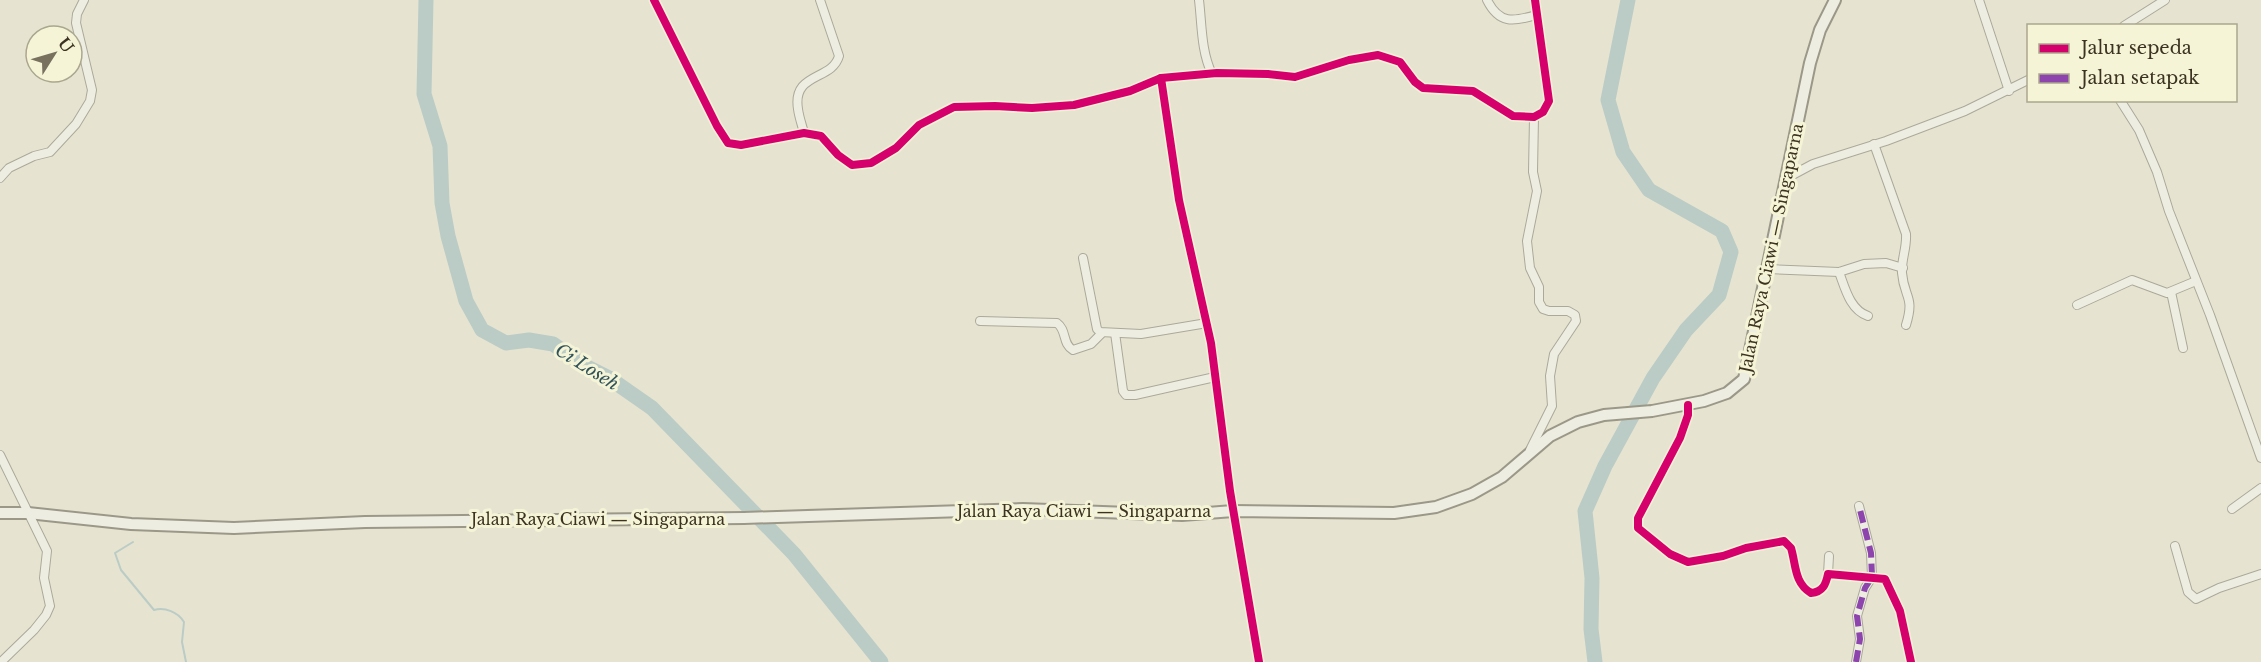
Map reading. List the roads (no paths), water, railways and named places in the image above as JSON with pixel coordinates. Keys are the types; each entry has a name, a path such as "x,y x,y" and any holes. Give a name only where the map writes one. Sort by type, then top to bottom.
{"main road":[{"name":"Jalan Raya Ciawi — Singaparna","path":"0,513 28,513 131,524 234,528 376,522 744,518 1023,509 1182,515 1233,511 1394,513 1436,507 1472,494 1502,477 1550,436 1578,422 1604,415 1688,405 1726,393 1744,379 1810,63 1820,30 1835,0"}],"street":[{"path":"0,178 9,168 34,156 50,152 76,124 90,101 92,90 76,23 77,14 84,0"},
{"path":"654,0 717,126 728,143 741,145 804,133 821,136 838,155 852,165 871,163 896,148 919,125 954,107 1032,108 1074,105 1130,91 1161,78 1212,74 1268,74 1295,77 1349,60 1378,55 1400,62 1415,82 1423,88 1473,91 1513,116 1534,117 1543,112 1549,101 1535,0"},
{"path":"804,133 798,109 800,92 808,80 834,67 839,56 820,0"},
{"path":"1199,0 1203,41 1212,74"},
{"path":"1487,0 1496,14 1501,17 1519,20 1536,15"},
{"path":"1979,0 2009,91"},
{"path":"2127,24 2165,0"},
{"path":"1161,78 1179,200 1207,323 1233,511 1259,662"},
{"path":"1785,179 1813,164 1965,111 2027,81"},
{"path":"2121,102 2139,130 2152,161 2261,458"},
{"path":"1522,461 1536,440 1552,406 1550,376 1554,354 1576,321 1575,315 1568,311 1543,309 1539,302 1539,287 1530,268 1527,241 1537,191 1533,171 1534,117"},
{"path":"1874,144 1904,226 1906,242 1903,276 1911,301 1906,325"},
{"path":"1083,258 1097,329 1102,333 1141,334 1207,323"},
{"path":"1766,269 1839,272 1864,264 1886,263 1903,268"},
{"path":"1839,272 1850,299 1859,312 1868,316"},
{"path":"2077,305 2132,280 2163,292 2171,292 2196,281"},
{"path":"2171,292 2183,348"},
{"path":"980,321 1057,323 1062,328 1066,344 1073,350 1091,344 1102,333"},
{"path":"1115,333 1126,395 1215,377"},
{"path":"1688,405 1688,415 1682,431 1638,518 1638,528 1670,554 1688,561 1723,556 1755,546 1784,541 1791,548 1802,585 1811,593 1823,588 1827,583 1829,556"},
{"path":"0,455 46,550 44,578 50,606 34,630 1,662"},
{"path":"2232,509 2261,488"},
{"path":"1856,662 1860,639 1857,616 1865,588 1872,577 1871,553 1859,506"},
{"path":"2175,546 2188,592 2196,598 2261,574"},
{"path":"1828,574 1885,579 1900,611 1911,662"}],"waterway":[{"name":"Ci Loseh","path":"426,0 424,94 440,146 442,203 448,236 466,301 482,330 506,343 529,340 553,344 585,366 609,378 652,408 794,554 881,662"},
{"path":"1595,662 1591,629 1592,578 1585,511 1605,466 1653,378 1686,330 1719,295 1731,252 1722,231 1649,190 1623,152 1608,100 1628,0"},
{"path":"133,542 115,553 121,570 154,610 171,611 184,622 182,642 186,662"}]}
